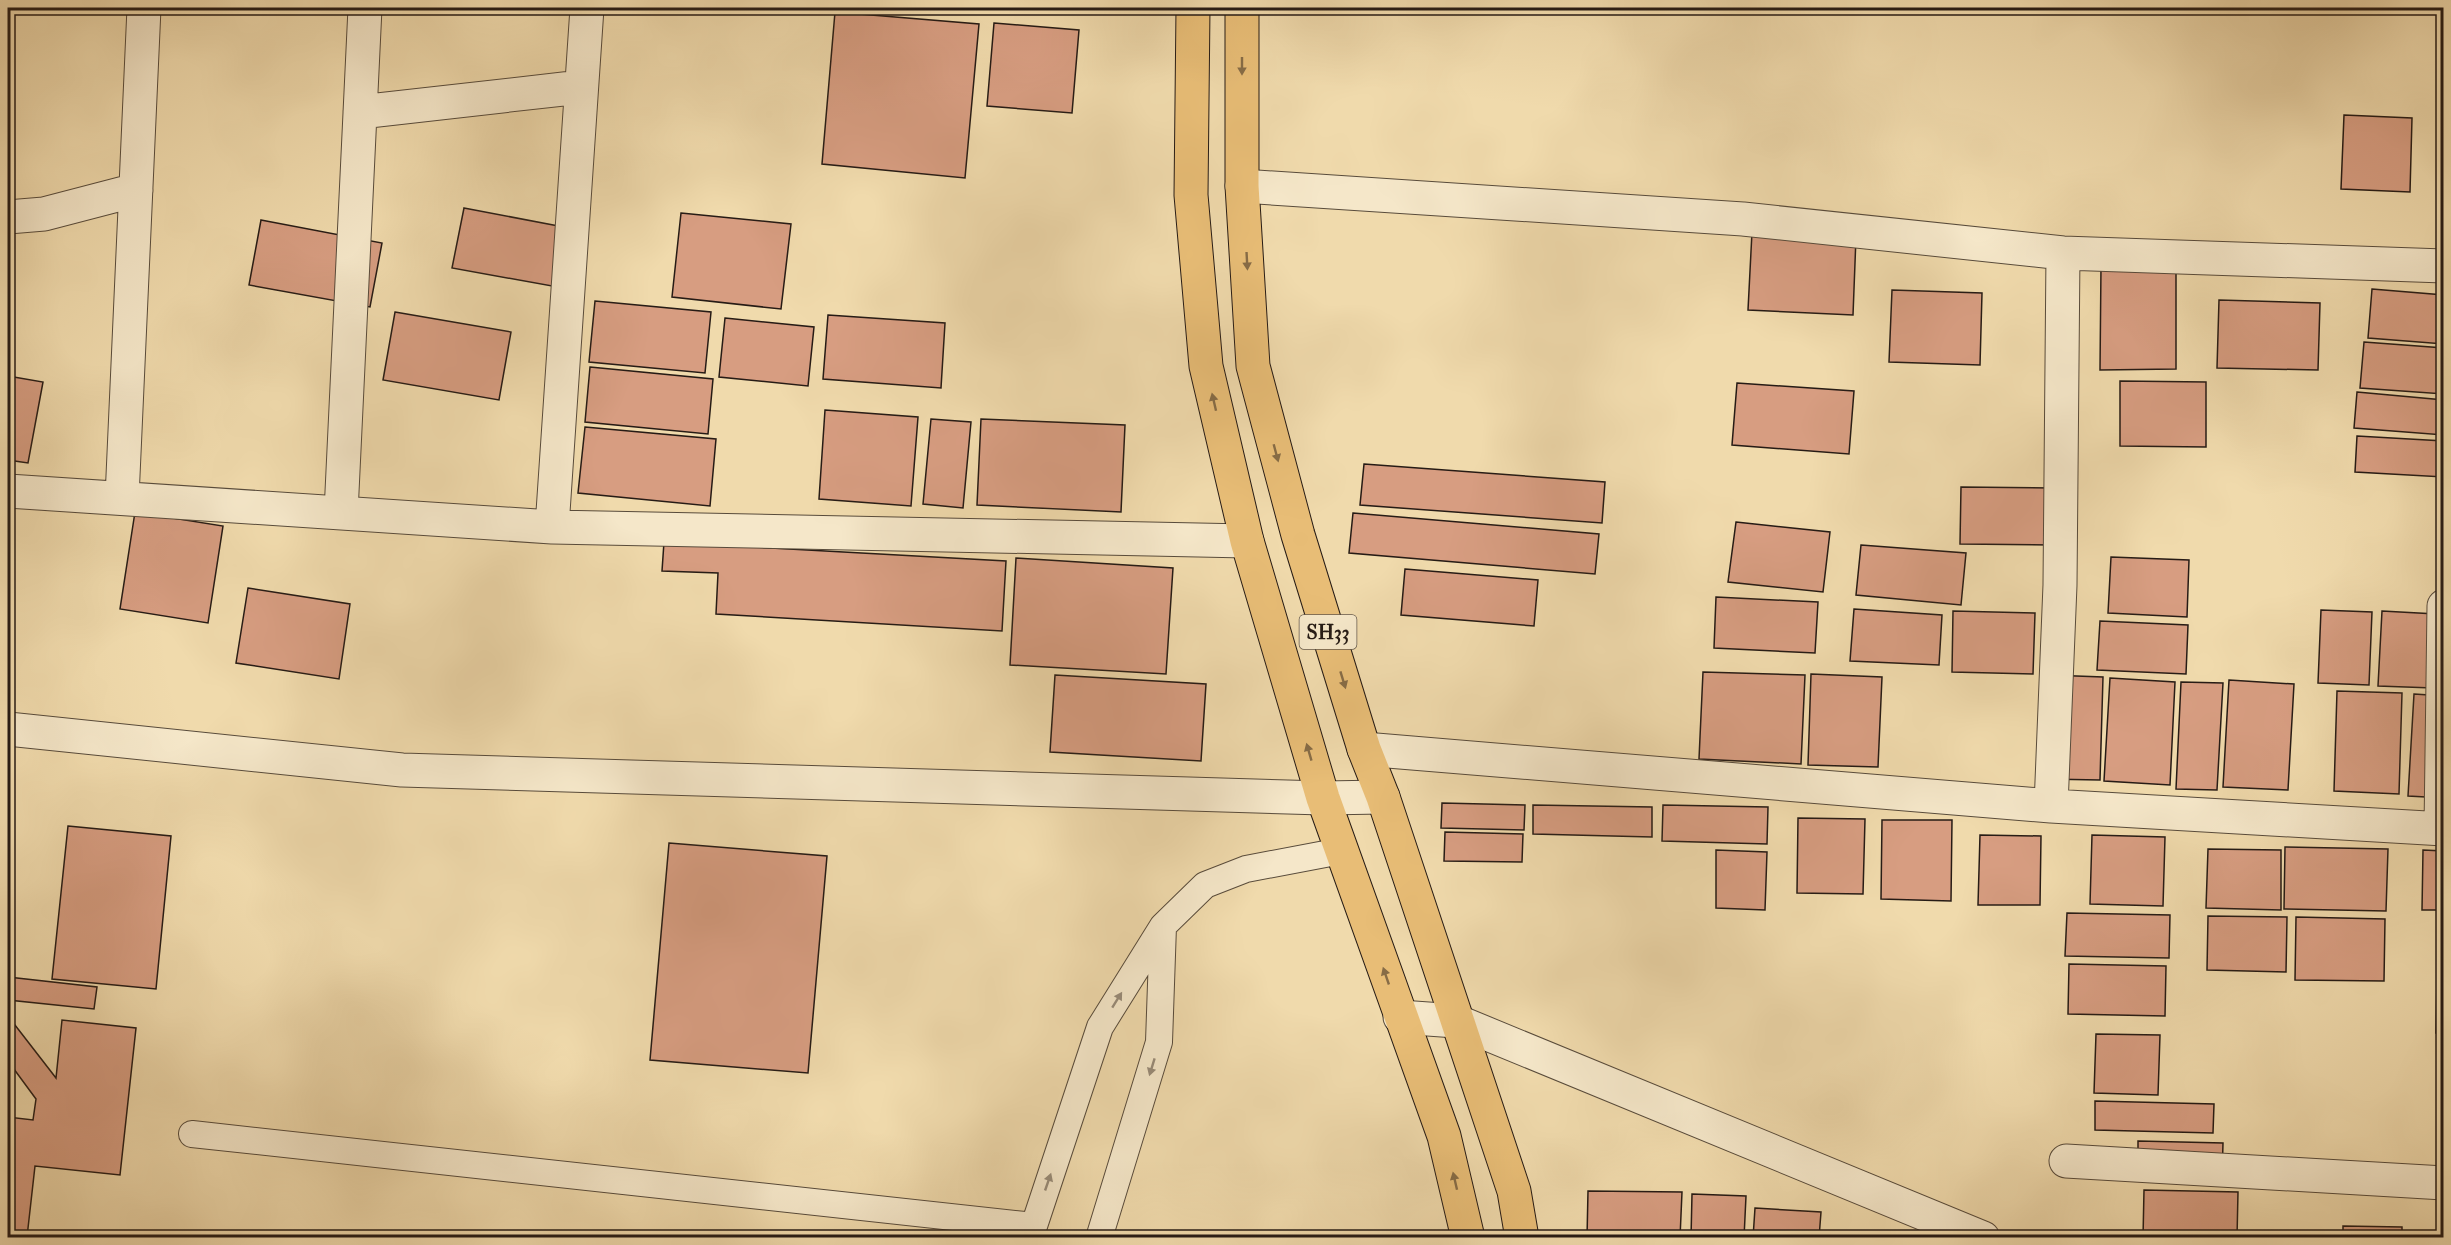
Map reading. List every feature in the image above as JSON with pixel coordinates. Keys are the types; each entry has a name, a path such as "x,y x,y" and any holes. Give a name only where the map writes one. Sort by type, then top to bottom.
{"main road":[{"name":"SH33","path":"1193,8 1191,195 1206,366 1247,541 1323,798 1444,1136 1468,1238"},
{"name":"SH33","path":"1242,8 1242,186 1253,366 1298,535 1364,749 1383,797 1514,1191 1522,1238"}],"street":[{"path":"122,498 144,8"},
{"path":"341,513 365,8"},
{"path":"552,527 587,8"},
{"path":"360,112 581,87"},
{"path":"1242,186 1743,219 2063,253 2444,266"},
{"path":"8,217 44,214 136,190"},
{"path":"2051,806 2060,585 2063,253"},
{"path":"8,491 552,527 1247,541"},
{"path":"1364,749 2051,806 2442,829 2444,606"},
{"path":"8,729 402,770 1323,798 1383,797"},
{"path":"1400,1017 1456,1021 1983,1238"},
{"path":"2066,1161 2444,1183"}],"lane":[{"path":"192,1134 1032,1232 1100,1027 1163,926 1205,885 1246,869 1341,851"},
{"path":"1099,1238 1159,1042 1163,926"}],"building":[{"path":"835,12 979,24 965,178 822,164"},
{"path":"994,23 1079,30 1072,113 987,106"},
{"path":"2344,115 2412,118 2410,192 2341,189"},
{"path":"464,208 585,231 574,290 452,268"},
{"path":"681,213 791,224 781,309 672,297"},
{"path":"261,220 382,243 370,307 249,285"},
{"path":"1752,232 1856,237 1853,315 1748,310"},
{"path":"2101,266 2176,267 2176,369 2100,370"},
{"path":"2372,289 2444,295 2444,344 2368,338"},
{"path":"1892,290 1982,293 1980,365 1889,362"},
{"path":"2219,300 2320,303 2318,370 2217,368"},
{"path":"595,301 711,312 705,373 589,362"},
{"path":"395,312 511,332 499,400 383,380"},
{"path":"828,315 945,323 941,388 823,379"},
{"path":"725,318 814,327 808,386 719,377"},
{"path":"2364,342 2444,348 2444,394 2360,388"},
{"path":"590,367 713,379 708,434 585,422"},
{"path":"8,376 43,382 28,463 8,460"},
{"path":"2120,381 2206,382 2206,447 2120,446"},
{"path":"1737,383 1854,391 1849,454 1732,445"},
{"path":"2357,392 2444,400 2444,435 2354,428"},
{"path":"825,410 918,417 911,506 819,499"},
{"path":"931,419 971,422 963,508 923,504"},
{"path":"981,419 1125,425 1121,512 977,505"},
{"path":"585,427 716,439 710,506 578,493"},
{"path":"2357,436 2444,441 2444,477 2355,472"},
{"path":"1364,464 1605,482 1602,523 1360,505"},
{"path":"1961,487 2052,488 2051,545 1960,544"},
{"path":"135,512 223,526 208,623 120,609"},
{"path":"1353,513 1599,534 1595,574 1349,553"},
{"path":"1736,522 1830,532 1823,592 1728,582"},
{"path":"664,542 1006,561 1002,631 716,614 718,573 662,571"},
{"path":"1861,545 1966,553 1961,605 1856,595"},
{"path":"2111,557 2189,560 2187,617 2108,613"},
{"path":"1016,558 1173,568 1166,674 1010,665"},
{"path":"1405,569 1538,580 1534,626 1401,615"},
{"path":"248,588 350,604 339,679 236,663"},
{"path":"1716,597 1818,602 1815,653 1714,648"},
{"path":"1854,609 1942,615 1939,665 1850,661"},
{"path":"2321,610 2372,612 2369,685 2318,683"},
{"path":"1953,611 2035,613 2033,674 1952,672"},
{"path":"2382,611 2436,614 2433,688 2378,686"},
{"path":"2100,621 2188,625 2186,674 2097,670"},
{"path":"1703,672 1805,675 1801,764 1699,759"},
{"path":"1811,674 1882,677 1878,767 1808,765"},
{"path":"1055,675 1206,684 1201,761 1050,752"},
{"path":"2049,675 2103,677 2100,780 2046,779"},
{"path":"2110,678 2175,682 2170,785 2104,781"},
{"path":"2229,680 2294,684 2288,790 2223,787"},
{"path":"2181,682 2223,683 2217,790 2176,789"},
{"path":"2337,691 2402,693 2399,794 2334,791"},
{"path":"2414,694 2444,696 2444,798 2408,796"},
{"path":"1442,803 1525,805 1524,830 1441,828"},
{"path":"1533,805 1652,807 1652,837 1533,834"},
{"path":"1663,805 1768,807 1767,844 1662,841"},
{"path":"1798,818 1865,819 1863,894 1797,893"},
{"path":"1882,820 1952,820 1951,901 1881,899"},
{"path":"68,826 171,836 156,989 52,979"},
{"path":"1445,832 1523,834 1522,862 1444,861"},
{"path":"1980,835 2041,836 2040,905 1978,905"},
{"path":"2092,835 2165,837 2163,906 2090,904"},
{"path":"669,843 827,856 808,1073 650,1060"},
{"path":"2285,847 2388,849 2386,911 2284,909"},
{"path":"2208,849 2281,850 2281,910 2206,908"},
{"path":"1716,850 1767,852 1765,910 1716,908"},
{"path":"2423,850 2444,851 2444,910 2422,910"},
{"path":"2067,913 2170,915 2169,958 2065,956"},
{"path":"2208,916 2287,917 2286,972 2207,970"},
{"path":"2296,917 2385,919 2384,981 2295,980"},
{"path":"2443,922 2444,973 2442,973"},
{"path":"2069,964 2166,966 2165,1016 2068,1014"},
{"path":"8,977 97,987 94,1009 8,1000"},
{"path":"2437,979 2444,979 2444,1033 2436,1033"},
{"path":"8,1016 56,1078 62,1020 136,1028 120,1175 35,1166 27,1237 39,1238 8,1238 8,1117 33,1120 36,1099 8,1061"},
{"path":"2096,1034 2160,1035 2158,1095 2094,1093"},
{"path":"2095,1101 2214,1104 2213,1133 2095,1130"},
{"path":"2138,1141 2223,1143 2222,1179 2138,1176"},
{"path":"2144,1190 2238,1192 2237,1238 2143,1238"},
{"path":"1588,1191 1682,1192 1680,1238 1587,1238"},
{"path":"1692,1194 1746,1196 1744,1238 1691,1238"},
{"path":"1755,1208 1821,1212 1819,1238 1753,1238"},
{"path":"2343,1226 2402,1227 2402,1238 2343,1238"}]}
